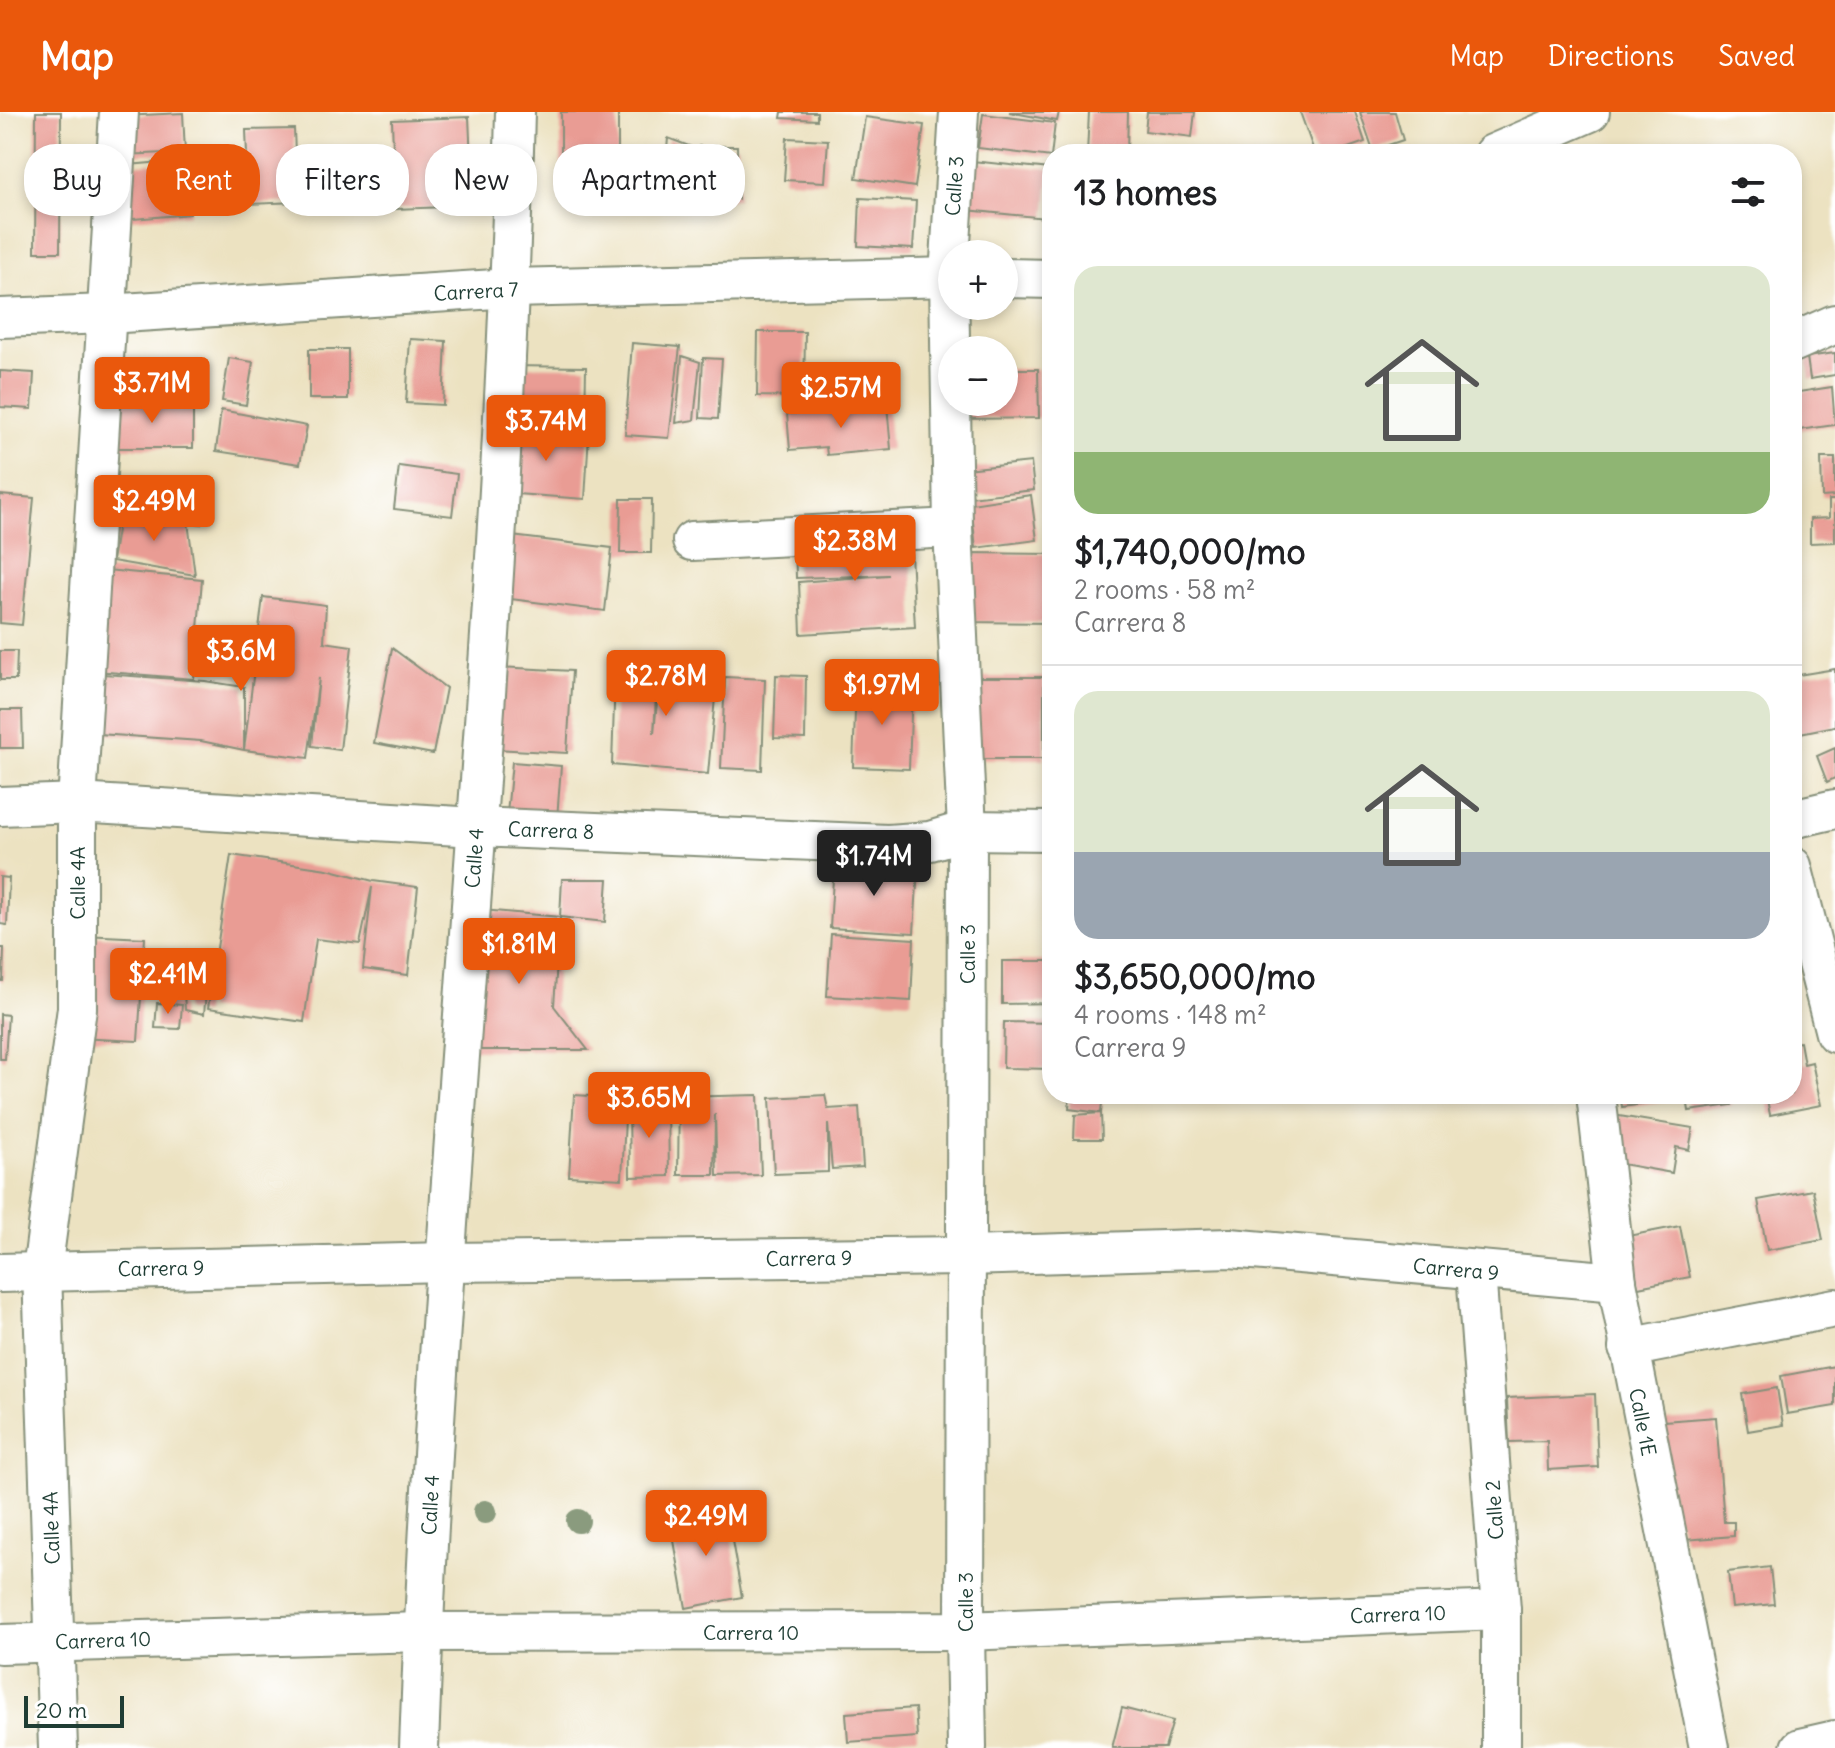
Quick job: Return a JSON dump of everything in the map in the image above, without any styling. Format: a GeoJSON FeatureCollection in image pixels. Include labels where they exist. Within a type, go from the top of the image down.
{"type":"FeatureCollection","features":[{"type":"Feature","properties":{"kind":"street","name":"Calle 4A"},"geometry":{"type":"LineString","coordinates":[[58,1748],[42,1271],[77,1008],[77,803],[119,112]]}},
{"type":"Feature","properties":{"kind":"street","name":"Calle 4"},"geometry":{"type":"LineString","coordinates":[[419,1748],[445,1262],[511,288],[515,112]]}},
{"type":"Feature","properties":{"kind":"street","name":"Calle 3"},"geometry":{"type":"LineString","coordinates":[[952,240],[959,112]]}},
{"type":"Feature","properties":{"kind":"street"},"geometry":{"type":"LineString","coordinates":[[1543,144],[1590,112]]}},
{"type":"Feature","properties":{"kind":"street","name":"Carrera 7"},"geometry":{"type":"LineString","coordinates":[[0,318],[511,288],[938,277]]}},
{"type":"Feature","properties":{"kind":"street"},"geometry":{"type":"LineString","coordinates":[[1018,278],[1042,279]]}},
{"type":"Feature","properties":{"kind":"street","name":"Calle 3"},"geometry":{"type":"LineString","coordinates":[[951,320],[953,528],[967,830],[967,1748]]}},
{"type":"Feature","properties":{"kind":"street"},"geometry":{"type":"LineString","coordinates":[[1802,339],[1835,324]]}},
{"type":"Feature","properties":{"kind":"street"},"geometry":{"type":"LineString","coordinates":[[692,541],[953,528]]}},
{"type":"Feature","properties":{"kind":"street","name":"Carrera 8"},"geometry":{"type":"LineString","coordinates":[[0,806],[77,803],[476,827],[888,844],[930,841],[967,830],[1042,831]]}},
{"type":"Feature","properties":{"kind":"street"},"geometry":{"type":"LineString","coordinates":[[1802,817],[1833,810]]}},
{"type":"Feature","properties":{"kind":"street"},"geometry":{"type":"LineString","coordinates":[[1802,905],[1835,1033]]}},
{"type":"Feature","properties":{"kind":"street","name":"Calle 1E"},"geometry":{"type":"LineString","coordinates":[[1597,1104],[1617,1282],[1628,1348],[1709,1748]]}},
{"type":"Feature","properties":{"kind":"street","name":"Carrera 9"},"geometry":{"type":"LineString","coordinates":[[0,1273],[445,1262],[966,1256],[1230,1248],[1617,1282]]}},
{"type":"Feature","properties":{"kind":"street","name":"Calle 2"},"geometry":{"type":"LineString","coordinates":[[1476,1271],[1501,1610],[1501,1748]]}},
{"type":"Feature","properties":{"kind":"street"},"geometry":{"type":"LineString","coordinates":[[1628,1348],[1835,1308]]}},
{"type":"Feature","properties":{"kind":"street","name":"Carrera 10"},"geometry":{"type":"LineString","coordinates":[[0,1644],[423,1632],[965,1631],[1501,1610]]}},
{"type":"Feature","properties":{"kind":"street"},"geometry":{"type":"LineString","coordinates":[[1800,1748],[1835,1740]]}},
{"type":"Feature","properties":{"kind":"building"},"geometry":{"type":"Polygon","coordinates":[[[36,112],[61,112],[61,144],[36,144],[36,112]]]}},
{"type":"Feature","properties":{"kind":"building"},"geometry":{"type":"Polygon","coordinates":[[[561,112],[618,112],[618,144],[561,144],[561,112]]]}},
{"type":"Feature","properties":{"kind":"building"},"geometry":{"type":"Polygon","coordinates":[[[782,112],[817,112],[817,120],[781,118],[782,112]]]}},
{"type":"Feature","properties":{"kind":"building"},"geometry":{"type":"Polygon","coordinates":[[[1009,112],[1059,112],[1057,121],[1009,112]]]}},
{"type":"Feature","properties":{"kind":"building"},"geometry":{"type":"Polygon","coordinates":[[[1089,112],[1128,112],[1127,144],[1087,144],[1089,112]]]}},
{"type":"Feature","properties":{"kind":"building"},"geometry":{"type":"Polygon","coordinates":[[[1147,112],[1195,112],[1192,137],[1145,131],[1147,112]]]}},
{"type":"Feature","properties":{"kind":"building"},"geometry":{"type":"Polygon","coordinates":[[[1300,112],[1355,112],[1365,142],[1311,144],[1300,112]]]}},
{"type":"Feature","properties":{"kind":"building"},"geometry":{"type":"Polygon","coordinates":[[[1360,112],[1395,112],[1403,140],[1391,144],[1371,144],[1360,112]]]}},
{"type":"Feature","properties":{"kind":"building"},"geometry":{"type":"Polygon","coordinates":[[[183,113],[185,144],[146,144],[146,154],[130,155],[130,144],[124,144],[123,116],[183,113]]]}},
{"type":"Feature","properties":{"kind":"building"},"geometry":{"type":"Polygon","coordinates":[[[983,114],[1055,123],[1053,144],[1042,144],[1042,156],[978,148],[983,114]]]}},
{"type":"Feature","properties":{"kind":"building"},"geometry":{"type":"Polygon","coordinates":[[[469,117],[470,144],[425,144],[425,208],[409,208],[409,144],[393,144],[392,120],[469,117]]]}},
{"type":"Feature","properties":{"kind":"building"},"geometry":{"type":"Polygon","coordinates":[[[865,117],[924,125],[915,187],[856,178],[865,117]]]}},
{"type":"Feature","properties":{"kind":"building"},"geometry":{"type":"Polygon","coordinates":[[[294,129],[295,144],[276,144],[276,203],[260,204],[260,144],[247,144],[246,130],[294,129]]]}},
{"type":"Feature","properties":{"kind":"building"},"geometry":{"type":"Polygon","coordinates":[[[668,138],[684,144],[667,144],[668,138]]]}},
{"type":"Feature","properties":{"kind":"building"},"geometry":{"type":"Polygon","coordinates":[[[787,138],[828,140],[825,182],[784,180],[787,138]]]}},
{"type":"Feature","properties":{"kind":"building"},"geometry":{"type":"Polygon","coordinates":[[[972,161],[1042,168],[1042,218],[967,210],[972,161]]]}},
{"type":"Feature","properties":{"kind":"building"},"geometry":{"type":"Polygon","coordinates":[[[146,163],[146,216],[167,216],[122,220],[122,216],[130,216],[130,165],[146,163]]]}},
{"type":"Feature","properties":{"kind":"building"},"geometry":{"type":"Polygon","coordinates":[[[860,198],[916,201],[913,249],[858,246],[860,198]]]}},
{"type":"Feature","properties":{"kind":"building"},"geometry":{"type":"Polygon","coordinates":[[[35,216],[60,216],[60,252],[35,252],[35,216]]]}},
{"type":"Feature","properties":{"kind":"building"},"geometry":{"type":"Polygon","coordinates":[[[758,332],[805,332],[804,397],[757,396],[758,332]]]}},
{"type":"Feature","properties":{"kind":"building"},"geometry":{"type":"Polygon","coordinates":[[[410,339],[446,341],[443,405],[406,403],[410,339]]]}},
{"type":"Feature","properties":{"kind":"building"},"geometry":{"type":"Polygon","coordinates":[[[632,343],[680,347],[669,438],[625,435],[632,343]]]}},
{"type":"Feature","properties":{"kind":"building"},"geometry":{"type":"Polygon","coordinates":[[[309,349],[348,349],[348,399],[309,399],[309,349]]]}},
{"type":"Feature","properties":{"kind":"building"},"geometry":{"type":"Polygon","coordinates":[[[1835,353],[1835,375],[1810,379],[1807,357],[1835,353]]]}},
{"type":"Feature","properties":{"kind":"building"},"geometry":{"type":"Polygon","coordinates":[[[682,356],[700,362],[694,420],[676,423],[682,356]]]}},
{"type":"Feature","properties":{"kind":"building"},"geometry":{"type":"Polygon","coordinates":[[[229,358],[253,362],[246,405],[222,401],[229,358]]]}},
{"type":"Feature","properties":{"kind":"building"},"geometry":{"type":"Polygon","coordinates":[[[703,358],[722,359],[718,419],[700,418],[703,358]]]}},
{"type":"Feature","properties":{"kind":"building"},"geometry":{"type":"Polygon","coordinates":[[[511,366],[586,367],[585,424],[510,422],[511,366]]]}},
{"type":"Feature","properties":{"kind":"building"},"geometry":{"type":"Polygon","coordinates":[[[1018,369],[1038,369],[1039,418],[957,419],[957,416],[1018,416],[1018,369]]]}},
{"type":"Feature","properties":{"kind":"building"},"geometry":{"type":"Polygon","coordinates":[[[0,371],[34,373],[32,409],[0,407],[0,371]]]}},
{"type":"Feature","properties":{"kind":"building"},"geometry":{"type":"Polygon","coordinates":[[[1832,387],[1835,425],[1802,430],[1802,392],[1832,387]]]}},
{"type":"Feature","properties":{"kind":"building"},"geometry":{"type":"Polygon","coordinates":[[[112,401],[193,402],[193,448],[111,448],[112,401]]]}},
{"type":"Feature","properties":{"kind":"building"},"geometry":{"type":"Polygon","coordinates":[[[887,405],[891,449],[827,455],[826,447],[790,450],[787,414],[887,405]]]}},
{"type":"Feature","properties":{"kind":"building"},"geometry":{"type":"Polygon","coordinates":[[[221,410],[307,426],[300,464],[216,451],[221,410]]]}},
{"type":"Feature","properties":{"kind":"building"},"geometry":{"type":"Polygon","coordinates":[[[508,427],[589,433],[585,499],[503,493],[508,427]]]}},
{"type":"Feature","properties":{"kind":"building"},"geometry":{"type":"Polygon","coordinates":[[[1821,458],[1835,458],[1835,496],[1822,497],[1821,458]]]}},
{"type":"Feature","properties":{"kind":"building"},"geometry":{"type":"Polygon","coordinates":[[[1031,462],[1034,490],[970,497],[966,469],[1031,462]]]}},
{"type":"Feature","properties":{"kind":"building"},"geometry":{"type":"Polygon","coordinates":[[[399,466],[457,474],[452,516],[394,509],[399,466]]]}},
{"type":"Feature","properties":{"kind":"building"},"geometry":{"type":"Polygon","coordinates":[[[112,481],[203,499],[201,524],[109,506],[112,481]]]}},
{"type":"Feature","properties":{"kind":"building"},"geometry":{"type":"Polygon","coordinates":[[[0,495],[34,498],[22,625],[0,623],[0,495]]]}},
{"type":"Feature","properties":{"kind":"building"},"geometry":{"type":"Polygon","coordinates":[[[1031,495],[1037,540],[976,548],[971,504],[1031,495]]]}},
{"type":"Feature","properties":{"kind":"building"},"geometry":{"type":"Polygon","coordinates":[[[621,499],[652,499],[651,553],[620,553],[621,499]]]}},
{"type":"Feature","properties":{"kind":"building"},"geometry":{"type":"Polygon","coordinates":[[[1829,500],[1835,500],[1835,542],[1810,543],[1810,519],[1829,518],[1829,500]]]}},
{"type":"Feature","properties":{"kind":"building"},"geometry":{"type":"Polygon","coordinates":[[[120,511],[188,522],[195,575],[112,561],[120,511]]]}},
{"type":"Feature","properties":{"kind":"building"},"geometry":{"type":"Polygon","coordinates":[[[503,535],[612,548],[605,611],[496,597],[503,535]]]}},
{"type":"Feature","properties":{"kind":"building"},"geometry":{"type":"Polygon","coordinates":[[[910,535],[915,627],[801,634],[799,582],[888,575],[796,578],[795,538],[910,535]]]}},
{"type":"Feature","properties":{"kind":"building"},"geometry":{"type":"Polygon","coordinates":[[[971,553],[1042,554],[1042,623],[970,622],[971,553]]]}},
{"type":"Feature","properties":{"kind":"building"},"geometry":{"type":"Polygon","coordinates":[[[106,570],[202,579],[194,679],[96,671],[106,570]]]}},
{"type":"Feature","properties":{"kind":"building"},"geometry":{"type":"Polygon","coordinates":[[[263,597],[326,605],[324,642],[352,646],[340,750],[312,746],[319,678],[308,758],[244,750],[263,597]]]}},
{"type":"Feature","properties":{"kind":"building"},"geometry":{"type":"Polygon","coordinates":[[[392,648],[446,688],[433,754],[374,743],[392,648]]]}},
{"type":"Feature","properties":{"kind":"building"},"geometry":{"type":"Polygon","coordinates":[[[0,651],[17,651],[16,680],[0,680],[0,651]]]}},
{"type":"Feature","properties":{"kind":"building"},"geometry":{"type":"Polygon","coordinates":[[[661,660],[718,665],[708,774],[612,765],[615,675],[657,676],[654,733],[661,660]]]}},
{"type":"Feature","properties":{"kind":"building"},"geometry":{"type":"Polygon","coordinates":[[[498,667],[572,671],[567,753],[494,749],[498,667]]]}},
{"type":"Feature","properties":{"kind":"building"},"geometry":{"type":"Polygon","coordinates":[[[1835,669],[1835,726],[1802,733],[1802,674],[1835,669]]]}},
{"type":"Feature","properties":{"kind":"building"},"geometry":{"type":"Polygon","coordinates":[[[88,673],[205,681],[244,687],[244,750],[201,741],[84,733],[88,673]]]}},
{"type":"Feature","properties":{"kind":"building"},"geometry":{"type":"Polygon","coordinates":[[[776,675],[806,676],[805,739],[774,738],[776,675]]]}},
{"type":"Feature","properties":{"kind":"building"},"geometry":{"type":"Polygon","coordinates":[[[725,677],[765,679],[762,770],[721,768],[725,677]]]}},
{"type":"Feature","properties":{"kind":"building"},"geometry":{"type":"Polygon","coordinates":[[[977,677],[1042,677],[1042,759],[977,759],[977,677]]]}},
{"type":"Feature","properties":{"kind":"building"},"geometry":{"type":"Polygon","coordinates":[[[856,685],[912,687],[909,769],[853,767],[856,685]]]}},
{"type":"Feature","properties":{"kind":"building"},"geometry":{"type":"Polygon","coordinates":[[[0,710],[22,710],[23,748],[0,748],[0,710]]]}},
{"type":"Feature","properties":{"kind":"building"},"geometry":{"type":"Polygon","coordinates":[[[1835,748],[1835,778],[1827,782],[1817,756],[1835,748]]]}},
{"type":"Feature","properties":{"kind":"building"},"geometry":{"type":"Polygon","coordinates":[[[512,762],[561,766],[557,819],[507,814],[512,762]]]}},
{"type":"Feature","properties":{"kind":"building"},"geometry":{"type":"Polygon","coordinates":[[[231,855],[418,887],[408,975],[363,969],[372,887],[360,944],[316,939],[304,1022],[208,1008],[231,855]]]}},
{"type":"Feature","properties":{"kind":"building"},"geometry":{"type":"Polygon","coordinates":[[[834,862],[918,868],[914,933],[830,928],[834,862]]]}},
{"type":"Feature","properties":{"kind":"building"},"geometry":{"type":"Polygon","coordinates":[[[0,877],[9,878],[7,925],[0,924],[0,877]]]}},
{"type":"Feature","properties":{"kind":"building"},"geometry":{"type":"Polygon","coordinates":[[[562,879],[608,879],[605,922],[560,917],[562,879]]]}},
{"type":"Feature","properties":{"kind":"building"},"geometry":{"type":"Polygon","coordinates":[[[482,910],[560,917],[554,1006],[588,1050],[469,1050],[482,910]]]}},
{"type":"Feature","properties":{"kind":"building"},"geometry":{"type":"Polygon","coordinates":[[[831,934],[914,939],[911,1001],[827,996],[831,934]]]}},
{"type":"Feature","properties":{"kind":"building"},"geometry":{"type":"Polygon","coordinates":[[[83,935],[145,938],[138,1041],[77,1038],[83,935]]]}},
{"type":"Feature","properties":{"kind":"building"},"geometry":{"type":"Polygon","coordinates":[[[0,948],[4,948],[3,981],[0,981],[0,948]]]}},
{"type":"Feature","properties":{"kind":"building"},"geometry":{"type":"Polygon","coordinates":[[[1002,961],[1042,961],[1042,1003],[1002,1004],[1002,961]]]}},
{"type":"Feature","properties":{"kind":"building"},"geometry":{"type":"Polygon","coordinates":[[[184,991],[206,992],[204,1014],[185,1010],[184,991]]]}},
{"type":"Feature","properties":{"kind":"building"},"geometry":{"type":"Polygon","coordinates":[[[157,1003],[182,1005],[180,1029],[155,1028],[157,1003]]]}},
{"type":"Feature","properties":{"kind":"building"},"geometry":{"type":"Polygon","coordinates":[[[0,1014],[8,1015],[5,1059],[0,1059],[0,1014]]]}},
{"type":"Feature","properties":{"kind":"building"},"geometry":{"type":"Polygon","coordinates":[[[1004,1022],[1042,1023],[1042,1069],[1003,1068],[1004,1022]]]}},
{"type":"Feature","properties":{"kind":"building"},"geometry":{"type":"Polygon","coordinates":[[[1802,1053],[1804,1064],[1812,1062],[1821,1105],[1770,1115],[1768,1104],[1802,1104],[1802,1053]]]}},
{"type":"Feature","properties":{"kind":"building"},"geometry":{"type":"Polygon","coordinates":[[[574,1095],[626,1098],[622,1179],[569,1176],[574,1095]]]}},
{"type":"Feature","properties":{"kind":"building"},"geometry":{"type":"Polygon","coordinates":[[[758,1095],[761,1175],[717,1176],[715,1114],[714,1175],[678,1175],[679,1097],[758,1095]]]}},
{"type":"Feature","properties":{"kind":"building"},"geometry":{"type":"Polygon","coordinates":[[[825,1095],[828,1109],[859,1107],[863,1167],[832,1169],[828,1124],[828,1172],[774,1174],[770,1098],[825,1095]]]}},
{"type":"Feature","properties":{"kind":"building"},"geometry":{"type":"Polygon","coordinates":[[[629,1103],[668,1103],[669,1176],[630,1177],[629,1103]]]}},
{"type":"Feature","properties":{"kind":"building"},"geometry":{"type":"Polygon","coordinates":[[[1069,1104],[1102,1104],[1101,1113],[1069,1109],[1069,1104]]]}},
{"type":"Feature","properties":{"kind":"building"},"geometry":{"type":"Polygon","coordinates":[[[1688,1104],[1732,1105],[1689,1111],[1688,1104]]]}},
{"type":"Feature","properties":{"kind":"building"},"geometry":{"type":"Polygon","coordinates":[[[1101,1113],[1102,1139],[1074,1139],[1075,1115],[1101,1113]]]}},
{"type":"Feature","properties":{"kind":"building"},"geometry":{"type":"Polygon","coordinates":[[[1613,1115],[1693,1128],[1689,1150],[1676,1147],[1672,1173],[1605,1161],[1613,1115]]]}},
{"type":"Feature","properties":{"kind":"building"},"geometry":{"type":"Polygon","coordinates":[[[1813,1190],[1823,1240],[1767,1250],[1758,1200],[1813,1190]]]}},
{"type":"Feature","properties":{"kind":"building"},"geometry":{"type":"Polygon","coordinates":[[[1680,1226],[1690,1277],[1638,1287],[1628,1236],[1680,1226]]]}},
{"type":"Feature","properties":{"kind":"building"},"geometry":{"type":"Polygon","coordinates":[[[1835,1366],[1835,1406],[1787,1414],[1781,1376],[1835,1366]]]}},
{"type":"Feature","properties":{"kind":"building"},"geometry":{"type":"Polygon","coordinates":[[[1777,1388],[1783,1425],[1748,1431],[1742,1394],[1777,1388]]]}},
{"type":"Feature","properties":{"kind":"building"},"geometry":{"type":"Polygon","coordinates":[[[1595,1394],[1598,1467],[1548,1470],[1547,1441],[1509,1442],[1507,1398],[1595,1394]]]}},
{"type":"Feature","properties":{"kind":"building"},"geometry":{"type":"Polygon","coordinates":[[[1716,1417],[1724,1522],[1734,1522],[1734,1536],[1684,1540],[1671,1503],[1664,1421],[1716,1417]]]}},
{"type":"Feature","properties":{"kind":"building"},"geometry":{"type":"Polygon","coordinates":[[[726,1507],[742,1597],[686,1608],[670,1518],[726,1507]]]}},
{"type":"Feature","properties":{"kind":"building"},"geometry":{"type":"Polygon","coordinates":[[[1770,1567],[1774,1604],[1732,1608],[1728,1572],[1770,1567]]]}},
{"type":"Feature","properties":{"kind":"building"},"geometry":{"type":"Polygon","coordinates":[[[915,1708],[917,1737],[848,1742],[846,1713],[915,1708]]]}},
{"type":"Feature","properties":{"kind":"building"},"geometry":{"type":"Polygon","coordinates":[[[1122,1708],[1173,1721],[1165,1748],[1112,1748],[1122,1708]]]}}]}
